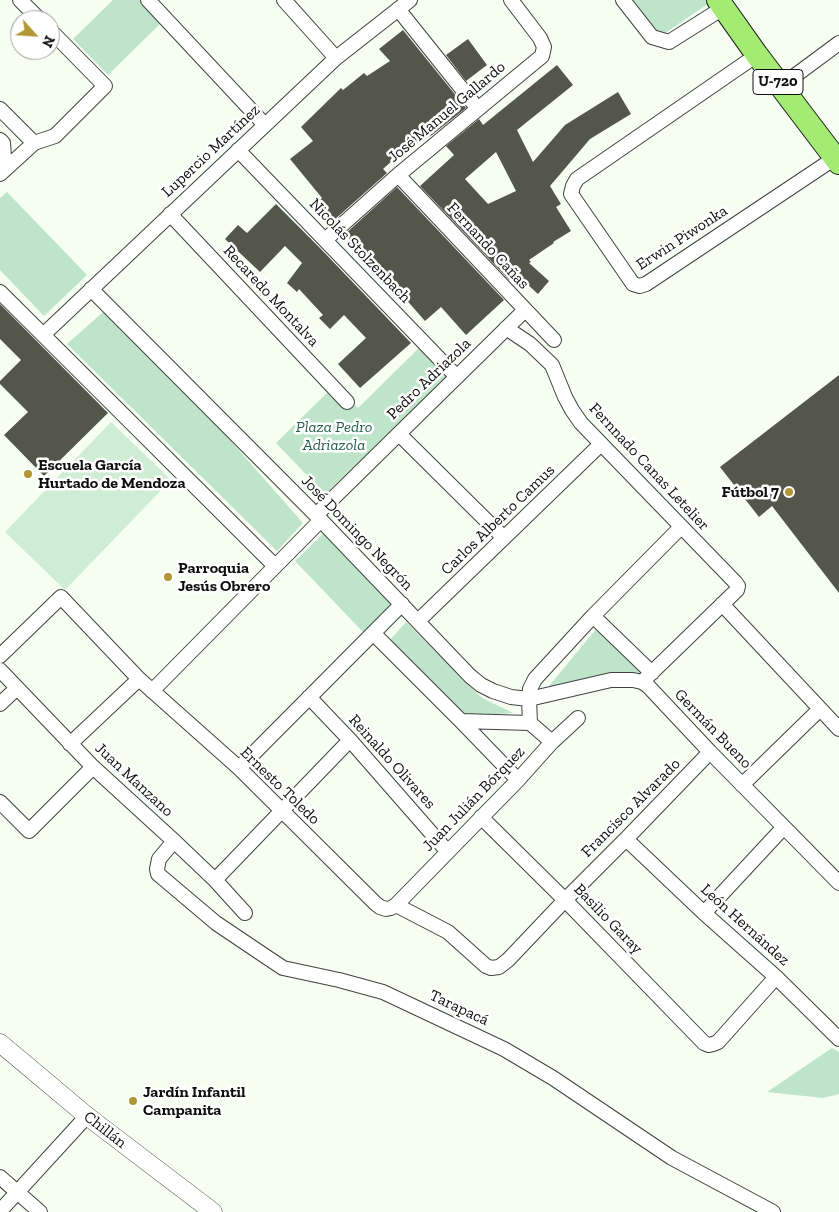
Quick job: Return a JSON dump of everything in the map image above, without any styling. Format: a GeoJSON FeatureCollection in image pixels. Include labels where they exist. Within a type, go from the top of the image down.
{"type":"FeatureCollection","features":[{"type":"Feature","properties":{"kind":"main road","name":"U-720"},"geometry":{"type":"LineString","coordinates":[[721,4],[837,161]]}},
{"type":"Feature","properties":{"kind":"street"},"geometry":{"type":"LineString","coordinates":[[20,0],[30,10]]}},
{"type":"Feature","properties":{"kind":"street"},"geometry":{"type":"LineString","coordinates":[[148,0],[265,125]]}},
{"type":"Feature","properties":{"kind":"street"},"geometry":{"type":"LineString","coordinates":[[284,0],[336,58]]}},
{"type":"Feature","properties":{"kind":"street","name":"Lupercio Martínez"},"geometry":{"type":"LineString","coordinates":[[43,335],[336,58],[410,0]]}},
{"type":"Feature","properties":{"kind":"street","name":"José Manuel Gallardo"},"geometry":{"type":"LineString","coordinates":[[325,240],[398,175],[542,56],[544,47],[540,38],[511,0]]}},
{"type":"Feature","properties":{"kind":"street"},"geometry":{"type":"LineString","coordinates":[[623,0],[652,37],[669,42],[721,4]]}},
{"type":"Feature","properties":{"kind":"street"},"geometry":{"type":"LineString","coordinates":[[398,9],[478,109]]}},
{"type":"Feature","properties":{"kind":"street"},"geometry":{"type":"LineString","coordinates":[[3,171],[34,143],[55,136],[105,86],[60,40]]}},
{"type":"Feature","properties":{"kind":"street"},"geometry":{"type":"LineString","coordinates":[[782,86],[839,43]]}},
{"type":"Feature","properties":{"kind":"street","name":"Erwin Piwonka"},"geometry":{"type":"LineString","coordinates":[[757,55],[578,179],[573,186],[571,194],[633,284],[640,286],[646,284],[837,161]]}},
{"type":"Feature","properties":{"kind":"street"},"geometry":{"type":"LineString","coordinates":[[0,108],[34,143]]}},
{"type":"Feature","properties":{"kind":"street"},"geometry":{"type":"LineString","coordinates":[[3,171],[2,142],[20,128]]}},
{"type":"Feature","properties":{"kind":"street","name":"Nicolás Stolzenbach"},"geometry":{"type":"LineString","coordinates":[[238,150],[457,377]]}},
{"type":"Feature","properties":{"kind":"street","name":"Fernando Cañas"},"geometry":{"type":"LineString","coordinates":[[398,175],[554,340]]}},
{"type":"Feature","properties":{"kind":"street","name":"Recaredo Montalva"},"geometry":{"type":"LineString","coordinates":[[170,214],[347,402]]}},
{"type":"Feature","properties":{"kind":"street","name":"José Domingo Negrón"},"geometry":{"type":"LineString","coordinates":[[91,289],[318,518],[470,676],[481,685],[493,691],[511,697],[529,699]]}},
{"type":"Feature","properties":{"kind":"street"},"geometry":{"type":"LineString","coordinates":[[0,292],[275,566]]}},
{"type":"Feature","properties":{"kind":"street","name":"Pedro Adriazola"},"geometry":{"type":"LineString","coordinates":[[152,690],[275,566],[318,518],[399,434],[525,310]]}},
{"type":"Feature","properties":{"kind":"street","name":"Fernnado Canas Letelier"},"geometry":{"type":"LineString","coordinates":[[506,328],[530,344],[552,365],[565,397],[582,423],[735,582],[738,586],[737,590],[722,604]]}},
{"type":"Feature","properties":{"kind":"street"},"geometry":{"type":"LineString","coordinates":[[399,434],[504,538]]}},
{"type":"Feature","properties":{"kind":"street","name":"Carlos Alberto Camus"},"geometry":{"type":"LineString","coordinates":[[418,621],[602,444]]}},
{"type":"Feature","properties":{"kind":"street"},"geometry":{"type":"LineString","coordinates":[[530,723],[530,689],[535,679],[593,616],[681,527]]}},
{"type":"Feature","properties":{"kind":"street","name":"Ernesto Toledo"},"geometry":{"type":"LineString","coordinates":[[0,656],[61,597],[140,679],[238,768],[375,903],[386,909],[396,905],[448,932],[482,963],[491,968]]}},
{"type":"Feature","properties":{"kind":"street"},"geometry":{"type":"LineString","coordinates":[[238,768],[402,604]]}},
{"type":"Feature","properties":{"kind":"street"},"geometry":{"type":"LineString","coordinates":[[529,699],[612,680],[642,682],[722,604],[839,730]]}},
{"type":"Feature","properties":{"kind":"street"},"geometry":{"type":"LineString","coordinates":[[593,616],[652,672]]}},
{"type":"Feature","properties":{"kind":"street"},"geometry":{"type":"LineString","coordinates":[[373,633],[518,780]]}},
{"type":"Feature","properties":{"kind":"street","name":"Juan Manzano"},"geometry":{"type":"LineString","coordinates":[[0,670],[93,767],[215,880],[246,913]]}},
{"type":"Feature","properties":{"kind":"street"},"geometry":{"type":"LineString","coordinates":[[70,744],[140,679]]}},
{"type":"Feature","properties":{"kind":"street","name":"Germán Bueno"},"geometry":{"type":"LineString","coordinates":[[642,682],[839,883]]}},
{"type":"Feature","properties":{"kind":"street"},"geometry":{"type":"LineString","coordinates":[[0,704],[17,688]]}},
{"type":"Feature","properties":{"kind":"street","name":"Reinaldo Olivares"},"geometry":{"type":"LineString","coordinates":[[310,697],[447,851]]}},
{"type":"Feature","properties":{"kind":"street"},"geometry":{"type":"LineString","coordinates":[[742,784],[820,710]]}},
{"type":"Feature","properties":{"kind":"street","name":"Juan Julián Bórquez"},"geometry":{"type":"LineString","coordinates":[[396,905],[518,780],[552,742],[578,718]]}},
{"type":"Feature","properties":{"kind":"street"},"geometry":{"type":"LineString","coordinates":[[461,721],[530,723],[552,742]]}},
{"type":"Feature","properties":{"kind":"street"},"geometry":{"type":"LineString","coordinates":[[215,880],[350,740]]}},
{"type":"Feature","properties":{"kind":"street","name":"Francisco Alvarado"},"geometry":{"type":"LineString","coordinates":[[491,968],[499,967],[508,960],[710,752]]}},
{"type":"Feature","properties":{"kind":"street"},"geometry":{"type":"LineString","coordinates":[[0,802],[29,831],[93,767]]}},
{"type":"Feature","properties":{"kind":"street","name":"Basilio Garay"},"geometry":{"type":"LineString","coordinates":[[481,817],[565,900],[700,1040],[709,1045],[718,1042],[776,977]]}},
{"type":"Feature","properties":{"kind":"street"},"geometry":{"type":"LineString","coordinates":[[704,912],[784,827]]}},
{"type":"Feature","properties":{"kind":"street","name":"León Hernández"},"geometry":{"type":"LineString","coordinates":[[626,839],[776,977],[839,1039]]}},
{"type":"Feature","properties":{"kind":"street","name":"Tarapacá"},"geometry":{"type":"LineString","coordinates":[[174,841],[159,859],[158,874],[216,923],[283,968],[383,992],[504,1049],[553,1078],[672,1158],[773,1212]]}},
{"type":"Feature","properties":{"kind":"street","name":"Chillán"},"geometry":{"type":"LineString","coordinates":[[0,1043],[87,1116],[213,1212]]}},
{"type":"Feature","properties":{"kind":"street"},"geometry":{"type":"LineString","coordinates":[[0,1211],[87,1116]]}},
{"type":"Feature","properties":{"kind":"street"},"geometry":{"type":"LineString","coordinates":[[0,1177],[40,1212]]}},
{"type":"Feature","properties":{"kind":"green space"},"geometry":{"type":"Polygon","coordinates":[[[113,0],[140,0],[162,22],[108,75],[73,39],[113,0]]]}},
{"type":"Feature","properties":{"kind":"green space"},"geometry":{"type":"Polygon","coordinates":[[[631,0],[707,0],[709,3],[661,36],[631,0]]]}},
{"type":"Feature","properties":{"kind":"green space"},"geometry":{"type":"Polygon","coordinates":[[[7,192],[87,275],[44,316],[0,270],[0,198],[7,192]]]}},
{"type":"Feature","properties":{"kind":"green space"},"geometry":{"type":"Polygon","coordinates":[[[111,305],[303,523],[277,551],[67,344],[111,305]]]}},
{"type":"Feature","properties":{"kind":"green space","name":"Plaza Pedro Adriazola"},"geometry":{"type":"Polygon","coordinates":[[[420,347],[448,376],[325,494],[276,443],[335,385],[333,381],[358,408],[420,347]]]}},
{"type":"Feature","properties":{"kind":"green space"},"geometry":{"type":"Polygon","coordinates":[[[111,422],[171,480],[65,590],[5,532],[111,422]]]}},
{"type":"Feature","properties":{"kind":"green space"},"geometry":{"type":"Polygon","coordinates":[[[324,533],[392,603],[363,632],[295,561],[324,533]]]}},
{"type":"Feature","properties":{"kind":"green space"},"geometry":{"type":"Polygon","coordinates":[[[406,622],[482,698],[513,713],[463,716],[388,642],[406,622]]]}},
{"type":"Feature","properties":{"kind":"green space"},"geometry":{"type":"Polygon","coordinates":[[[597,628],[643,675],[544,692],[597,628]]]}},
{"type":"Feature","properties":{"kind":"green space"},"geometry":{"type":"Polygon","coordinates":[[[832,1048],[839,1052],[839,1094],[823,1098],[767,1092],[832,1048]]]}},
{"type":"Feature","properties":{"kind":"building"},"geometry":{"type":"Polygon","coordinates":[[[403,30],[466,108],[432,135],[402,152],[383,169],[387,173],[333,221],[316,203],[322,198],[290,159],[313,141],[301,127],[341,88],[343,90],[364,73],[367,76],[390,61],[379,49],[403,30]]]}},
{"type":"Feature","properties":{"kind":"building"},"geometry":{"type":"Polygon","coordinates":[[[468,39],[487,65],[466,81],[446,55],[468,39]]]}},
{"type":"Feature","properties":{"kind":"building"},"geometry":{"type":"Polygon","coordinates":[[[557,65],[573,85],[517,130],[533,162],[565,125],[618,92],[631,114],[590,139],[550,186],[561,204],[556,207],[571,231],[529,260],[531,262],[529,263],[549,281],[538,294],[516,274],[509,280],[420,186],[454,155],[446,146],[479,119],[483,125],[557,65]],[[496,152],[465,179],[488,204],[516,191],[496,152]]]}},
{"type":"Feature","properties":{"kind":"building"},"geometry":{"type":"Polygon","coordinates":[[[397,187],[504,300],[466,335],[441,307],[425,321],[345,234],[397,187]]]}},
{"type":"Feature","properties":{"kind":"building"},"geometry":{"type":"Polygon","coordinates":[[[276,204],[411,343],[360,388],[338,364],[366,338],[344,315],[330,329],[319,318],[323,315],[299,289],[297,292],[287,283],[302,263],[285,246],[260,272],[225,239],[238,225],[247,233],[276,204]]]}},
{"type":"Feature","properties":{"kind":"building","name":"Escuela García Hurtado de Mendoza"},"geometry":{"type":"Polygon","coordinates":[[[0,304],[108,413],[44,476],[4,435],[28,412],[0,384],[0,381],[21,360],[0,339],[0,304]]]}},
{"type":"Feature","properties":{"kind":"building","name":"Fútbol 7"},"geometry":{"type":"Polygon","coordinates":[[[839,375],[839,593],[772,506],[759,517],[720,467],[839,375]]]}},
{"type":"Feature","properties":{"kind":"place","name":"Escuela García Hurtado de Mendoza"},"geometry":{"type":"Point","coordinates":[28,474]}},
{"type":"Feature","properties":{"kind":"place","name":"Fútbol 7"},"geometry":{"type":"Point","coordinates":[789,492]}},
{"type":"Feature","properties":{"kind":"place","name":"Parroquia Jesús Obrero"},"geometry":{"type":"Point","coordinates":[168,577]}},
{"type":"Feature","properties":{"kind":"place","name":"Jardín Infantil Campanita"},"geometry":{"type":"Point","coordinates":[133,1101]}}]}
